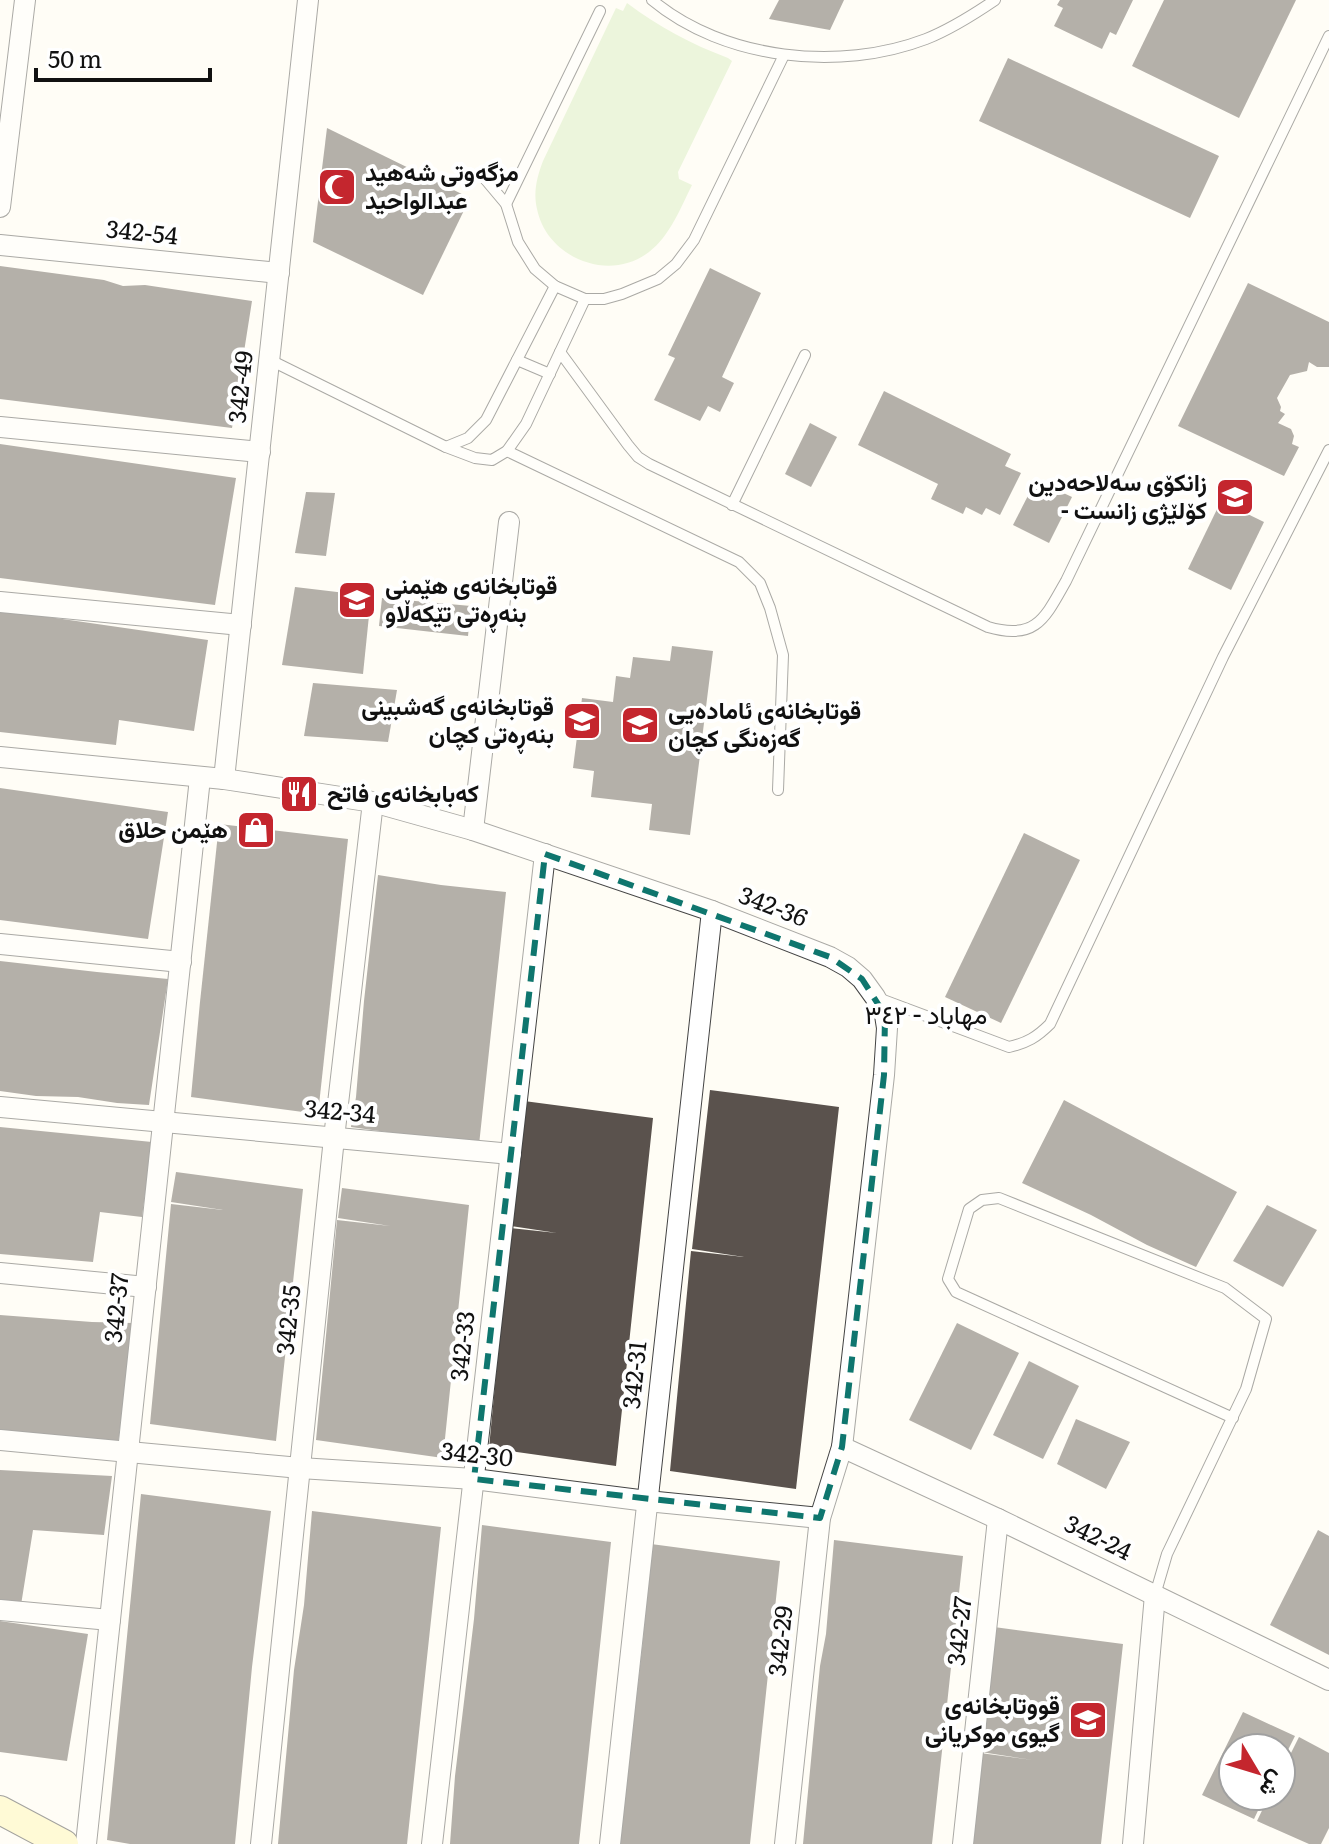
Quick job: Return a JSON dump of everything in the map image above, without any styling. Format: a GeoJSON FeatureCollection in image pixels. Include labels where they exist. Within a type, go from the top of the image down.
{"type":"FeatureCollection","features":[{"type":"Feature","properties":{"kind":"main road"},"geometry":{"type":"LineString","coordinates":[[0,1810],[64,1844]]}},
{"type":"Feature","properties":{"kind":"street"},"geometry":{"type":"LineString","coordinates":[[0,207],[25,0]]}},
{"type":"Feature","properties":{"kind":"street","name":"342-49"},"geometry":{"type":"LineString","coordinates":[[224,779],[308,0]]}},
{"type":"Feature","properties":{"kind":"street","name":"342-54"},"geometry":{"type":"LineString","coordinates":[[0,245],[279,273]]}},
{"type":"Feature","properties":{"kind":"street"},"geometry":{"type":"LineString","coordinates":[[0,427],[260,452]]}},
{"type":"Feature","properties":{"kind":"street"},"geometry":{"type":"LineString","coordinates":[[473,830],[509,522]]}},
{"type":"Feature","properties":{"kind":"street"},"geometry":{"type":"LineString","coordinates":[[0,602],[241,625]]}},
{"type":"Feature","properties":{"kind":"street","name":"342-36"},"geometry":{"type":"LineString","coordinates":[[0,757],[224,779],[373,802],[473,830],[712,911],[830,957],[855,973],[875,997],[885,1015],[887,1028],[842,1447]]}},
{"type":"Feature","properties":{"kind":"street","name":"342-37"},"geometry":{"type":"LineString","coordinates":[[86,1844],[200,778]]}},
{"type":"Feature","properties":{"kind":"street","name":"342-35"},"geometry":{"type":"LineString","coordinates":[[261,1844],[334,1138],[373,802]]}},
{"type":"Feature","properties":{"kind":"street","name":"342-33"},"geometry":{"type":"LineString","coordinates":[[432,1844],[545,854]]}},
{"type":"Feature","properties":{"kind":"street","name":"342-31"},"geometry":{"type":"LineString","coordinates":[[610,1844],[712,911]]}},
{"type":"Feature","properties":{"kind":"street"},"geometry":{"type":"LineString","coordinates":[[0,944],[181,962]]}},
{"type":"Feature","properties":{"kind":"street","name":"342-34"},"geometry":{"type":"LineString","coordinates":[[0,1107],[511,1154]]}},
{"type":"Feature","properties":{"kind":"street"},"geometry":{"type":"LineString","coordinates":[[0,1273],[146,1287]]}},
{"type":"Feature","properties":{"kind":"street","name":"342-30"},"geometry":{"type":"LineString","coordinates":[[0,1440],[300,1468],[474,1479],[647,1501],[820,1518]]}},
{"type":"Feature","properties":{"kind":"street","name":"342-29"},"geometry":{"type":"LineString","coordinates":[[785,1844],[820,1518],[842,1447]]}},
{"type":"Feature","properties":{"kind":"street","name":"342-24"},"geometry":{"type":"LineString","coordinates":[[842,1447],[1329,1680]]}},
{"type":"Feature","properties":{"kind":"street","name":"342-27"},"geometry":{"type":"LineString","coordinates":[[963,1844],[998,1519]]}},
{"type":"Feature","properties":{"kind":"street"},"geometry":{"type":"LineString","coordinates":[[1133,1844],[1155,1595]]}},
{"type":"Feature","properties":{"kind":"street"},"geometry":{"type":"LineString","coordinates":[[0,1610],[110,1620]]}},
{"type":"Feature","properties":{"kind":"lane"},"geometry":{"type":"LineString","coordinates":[[652,0],[700,30],[743,46],[784,55],[834,58],[880,52],[925,39],[967,20],[995,0]]}},
{"type":"Feature","properties":{"kind":"lane"},"geometry":{"type":"LineString","coordinates":[[506,204],[600,11]]}},
{"type":"Feature","properties":{"kind":"lane"},"geometry":{"type":"LineString","coordinates":[[560,352],[638,457],[669,475],[988,627],[1005,632],[1033,627],[1042,621],[1066,581],[1329,36]]}},
{"type":"Feature","properties":{"kind":"lane"},"geometry":{"type":"LineString","coordinates":[[485,179],[506,204],[524,255],[555,286],[585,299],[604,299],[642,287],[676,264],[694,240],[784,55]]}},
{"type":"Feature","properties":{"kind":"lane"},"geometry":{"type":"LineString","coordinates":[[446,447],[468,438],[486,420],[555,286]]}},
{"type":"Feature","properties":{"kind":"lane"},"geometry":{"type":"LineString","coordinates":[[270,360],[446,447],[475,458],[492,460],[507,451],[526,424],[585,299]]}},
{"type":"Feature","properties":{"kind":"lane"},"geometry":{"type":"LineString","coordinates":[[732,505],[805,355]]}},
{"type":"Feature","properties":{"kind":"lane"},"geometry":{"type":"LineString","coordinates":[[517,360],[550,374]]}},
{"type":"Feature","properties":{"kind":"lane"},"geometry":{"type":"LineString","coordinates":[[875,997],[1009,1047],[1026,1043],[1050,1024],[1223,657],[1329,450]]}},
{"type":"Feature","properties":{"kind":"lane"},"geometry":{"type":"LineString","coordinates":[[507,451],[739,562],[760,583],[783,655],[778,790]]}},
{"type":"Feature","properties":{"kind":"lane"},"geometry":{"type":"LineString","coordinates":[[1155,1595],[1167,1554],[1233,1418],[1246,1389],[1266,1319],[1225,1288],[999,1198],[982,1200],[969,1209],[948,1279],[956,1292],[1233,1418]]}},
{"type":"Feature","properties":{"kind":"highlighted area"},"geometry":{"type":"Polygon","coordinates":[[[545,854],[830,957],[862,979],[885,1015],[884,1075],[842,1447],[820,1518],[474,1479],[545,854]]]}},
{"type":"Feature","properties":{"kind":"green space"},"geometry":{"type":"Polygon","coordinates":[[[627,3],[676,34],[732,61],[678,172],[679,179],[692,185],[669,230],[649,252],[633,261],[599,265],[566,252],[553,241],[537,209],[537,179],[616,8],[623,11],[627,3]]]}},
{"type":"Feature","properties":{"kind":"building"},"geometry":{"type":"Polygon","coordinates":[[[779,0],[844,0],[830,30],[769,19],[779,0]]]}},
{"type":"Feature","properties":{"kind":"building"},"geometry":{"type":"Polygon","coordinates":[[[1060,0],[1133,0],[1116,35],[1110,32],[1102,49],[1054,26],[1063,8],[1057,5],[1060,0]]]}},
{"type":"Feature","properties":{"kind":"building"},"geometry":{"type":"Polygon","coordinates":[[[1164,0],[1296,0],[1239,118],[1132,66],[1164,0]]]}},
{"type":"Feature","properties":{"kind":"building"},"geometry":{"type":"Polygon","coordinates":[[[1008,58],[1219,156],[1190,218],[979,121],[1008,58]]]}},
{"type":"Feature","properties":{"kind":"building"},"geometry":{"type":"Polygon","coordinates":[[[327,128],[470,198],[423,295],[313,242],[327,128]]]}},
{"type":"Feature","properties":{"kind":"building"},"geometry":{"type":"Polygon","coordinates":[[[0,266],[104,280],[123,286],[145,285],[252,301],[232,428],[0,399],[0,266]]]}},
{"type":"Feature","properties":{"kind":"building"},"geometry":{"type":"Polygon","coordinates":[[[710,268],[761,293],[722,377],[734,383],[720,412],[708,406],[700,421],[654,400],[675,358],[668,355],[710,268]]]}},
{"type":"Feature","properties":{"kind":"building"},"geometry":{"type":"Polygon","coordinates":[[[1248,283],[1329,322],[1329,367],[1317,367],[1309,362],[1307,371],[1290,375],[1277,398],[1280,411],[1285,414],[1278,423],[1291,429],[1294,436],[1292,444],[1299,447],[1284,476],[1178,426],[1248,283]]]}},
{"type":"Feature","properties":{"kind":"building"},"geometry":{"type":"Polygon","coordinates":[[[884,391],[1011,454],[1005,466],[1021,473],[1000,515],[986,508],[982,515],[966,507],[963,514],[931,499],[938,484],[858,445],[884,391]]]}},
{"type":"Feature","properties":{"kind":"building"},"geometry":{"type":"Polygon","coordinates":[[[810,423],[837,437],[811,487],[785,474],[810,423]]]}},
{"type":"Feature","properties":{"kind":"building"},"geometry":{"type":"Polygon","coordinates":[[[0,444],[236,478],[215,605],[0,578],[0,444]]]}},
{"type":"Feature","properties":{"kind":"building"},"geometry":{"type":"Polygon","coordinates":[[[1036,480],[1072,497],[1049,543],[1013,525],[1036,480]]]}},
{"type":"Feature","properties":{"kind":"building"},"geometry":{"type":"Polygon","coordinates":[[[306,492],[335,493],[326,556],[295,553],[306,492]]]}},
{"type":"Feature","properties":{"kind":"building"},"geometry":{"type":"Polygon","coordinates":[[[1221,501],[1264,522],[1231,590],[1188,569],[1221,501]]]}},
{"type":"Feature","properties":{"kind":"building"},"geometry":{"type":"Polygon","coordinates":[[[295,587],[371,596],[363,674],[282,665],[295,587]]]}},
{"type":"Feature","properties":{"kind":"building"},"geometry":{"type":"Polygon","coordinates":[[[382,598],[471,606],[468,636],[379,626],[382,598]]]}},
{"type":"Feature","properties":{"kind":"building"},"geometry":{"type":"Polygon","coordinates":[[[0,610],[208,640],[194,731],[119,720],[116,745],[0,732],[0,610]]]}},
{"type":"Feature","properties":{"kind":"building"},"geometry":{"type":"Polygon","coordinates":[[[672,646],[713,651],[690,835],[649,830],[652,804],[591,797],[594,771],[573,768],[582,698],[613,702],[616,676],[630,678],[633,657],[670,661],[672,646]]]}},
{"type":"Feature","properties":{"kind":"building"},"geometry":{"type":"Polygon","coordinates":[[[313,683],[397,690],[388,742],[304,736],[313,683]]]}},
{"type":"Feature","properties":{"kind":"building"},"geometry":{"type":"Polygon","coordinates":[[[0,788],[168,812],[148,939],[0,920],[0,788]]]}},
{"type":"Feature","properties":{"kind":"building"},"geometry":{"type":"Polygon","coordinates":[[[219,824],[348,839],[318,1114],[191,1097],[219,824]]]}},
{"type":"Feature","properties":{"kind":"building"},"geometry":{"type":"Polygon","coordinates":[[[1024,833],[1080,860],[1001,1023],[945,997],[1024,833]]]}},
{"type":"Feature","properties":{"kind":"building"},"geometry":{"type":"Polygon","coordinates":[[[378,875],[506,892],[479,1145],[351,1127],[378,875]]]}},
{"type":"Feature","properties":{"kind":"building"},"geometry":{"type":"Polygon","coordinates":[[[0,961],[168,979],[149,1105],[0,1091],[0,961]]]}},
{"type":"Feature","properties":{"kind":"building"},"geometry":{"type":"Polygon","coordinates":[[[710,1090],[839,1107],[796,1489],[670,1471],[691,1251],[744,1257],[692,1249],[710,1090]]]}},
{"type":"Feature","properties":{"kind":"building"},"geometry":{"type":"Polygon","coordinates":[[[1064,1100],[1237,1192],[1196,1267],[1022,1183],[1064,1100]]]}},
{"type":"Feature","properties":{"kind":"building"},"geometry":{"type":"Polygon","coordinates":[[[524,1101],[653,1118],[616,1466],[489,1448],[510,1228],[557,1233],[511,1226],[524,1101]]]}},
{"type":"Feature","properties":{"kind":"building"},"geometry":{"type":"Polygon","coordinates":[[[0,1127],[152,1142],[142,1217],[100,1212],[93,1262],[0,1254],[0,1127]]]}},
{"type":"Feature","properties":{"kind":"building"},"geometry":{"type":"Polygon","coordinates":[[[176,1172],[303,1189],[276,1441],[150,1424],[171,1204],[223,1210],[171,1202],[176,1172]]]}},
{"type":"Feature","properties":{"kind":"building"},"geometry":{"type":"Polygon","coordinates":[[[342,1188],[469,1205],[443,1458],[316,1440],[337,1220],[390,1226],[338,1218],[342,1188]]]}},
{"type":"Feature","properties":{"kind":"building"},"geometry":{"type":"Polygon","coordinates":[[[1267,1205],[1317,1230],[1283,1287],[1233,1261],[1267,1205]]]}},
{"type":"Feature","properties":{"kind":"building"},"geometry":{"type":"Polygon","coordinates":[[[0,1315],[133,1323],[118,1444],[0,1435],[0,1315]]]}},
{"type":"Feature","properties":{"kind":"building"},"geometry":{"type":"Polygon","coordinates":[[[957,1323],[1019,1353],[971,1450],[909,1420],[957,1323]]]}},
{"type":"Feature","properties":{"kind":"building"},"geometry":{"type":"Polygon","coordinates":[[[1029,1361],[1079,1386],[1043,1459],[993,1435],[1029,1361]]]}},
{"type":"Feature","properties":{"kind":"building"},"geometry":{"type":"Polygon","coordinates":[[[1076,1419],[1130,1442],[1106,1489],[1057,1464],[1076,1419]]]}},
{"type":"Feature","properties":{"kind":"building"},"geometry":{"type":"Polygon","coordinates":[[[0,1470],[112,1476],[104,1535],[33,1530],[21,1605],[0,1603],[0,1470]]]}},
{"type":"Feature","properties":{"kind":"building"},"geometry":{"type":"Polygon","coordinates":[[[141,1494],[271,1511],[235,1844],[130,1844],[107,1840],[141,1494]]]}},
{"type":"Feature","properties":{"kind":"building"},"geometry":{"type":"Polygon","coordinates":[[[312,1511],[441,1527],[407,1844],[278,1844],[312,1511]]]}},
{"type":"Feature","properties":{"kind":"building"},"geometry":{"type":"Polygon","coordinates":[[[482,1525],[611,1542],[579,1844],[450,1844],[482,1525]]]}},
{"type":"Feature","properties":{"kind":"building"},"geometry":{"type":"Polygon","coordinates":[[[1318,1530],[1329,1536],[1329,1655],[1270,1625],[1318,1530]]]}},
{"type":"Feature","properties":{"kind":"building"},"geometry":{"type":"Polygon","coordinates":[[[834,1540],[963,1556],[932,1844],[803,1844],[834,1540]]]}},
{"type":"Feature","properties":{"kind":"building"},"geometry":{"type":"Polygon","coordinates":[[[651,1544],[780,1561],[750,1844],[620,1844],[651,1544]]]}},
{"type":"Feature","properties":{"kind":"building"},"geometry":{"type":"Polygon","coordinates":[[[0,1621],[88,1634],[67,1761],[0,1752],[0,1621]]]}},
{"type":"Feature","properties":{"kind":"building"},"geometry":{"type":"Polygon","coordinates":[[[994,1627],[1123,1644],[1101,1844],[972,1844],[980,1753],[1033,1760],[981,1752],[994,1627]]]}},
{"type":"Feature","properties":{"kind":"building"},"geometry":{"type":"Polygon","coordinates":[[[1243,1712],[1286,1732],[1233,1732],[1243,1712]]]}},
{"type":"Feature","properties":{"kind":"building"},"geometry":{"type":"Polygon","coordinates":[[[1299,1737],[1329,1753],[1329,1828],[1321,1844],[1309,1844],[1257,1821],[1261,1812],[1297,1812],[1299,1737]]]}},
{"type":"Feature","properties":{"kind":"building"},"geometry":{"type":"Polygon","coordinates":[[[1217,1765],[1217,1802],[1202,1795],[1217,1765]]]}},
{"type":"Feature","properties":{"kind":"building"},"geometry":{"type":"Polygon","coordinates":[[[1239,1812],[1257,1812],[1254,1819],[1239,1812]]]}},
{"type":"Feature","properties":{"kind":"place","name":"مزگه‌وتی شه‌هید عبدالواحید"},"geometry":{"type":"Point","coordinates":[337,187]}},
{"type":"Feature","properties":{"kind":"place","name":"زانکۆی سەلاحەدین - کۆلێژی زانست"},"geometry":{"type":"Point","coordinates":[1235,497]}},
{"type":"Feature","properties":{"kind":"place","name":"قوتابخانەی هێمنی بنەڕەتی تێکەڵاو"},"geometry":{"type":"Point","coordinates":[357,600]}},
{"type":"Feature","properties":{"kind":"place","name":"قوتابخانەی گەشبینی بنەڕەتی کچان"},"geometry":{"type":"Point","coordinates":[582,721]}},
{"type":"Feature","properties":{"kind":"place","name":"قوتابخانەی ئامادەیی گەزەنگی کچان"},"geometry":{"type":"Point","coordinates":[640,725]}},
{"type":"Feature","properties":{"kind":"place","name":"كەبابخانەی فاتح"},"geometry":{"type":"Point","coordinates":[299,794]}},
{"type":"Feature","properties":{"kind":"place","name":"هێمن حلاق"},"geometry":{"type":"Point","coordinates":[256,830]}},
{"type":"Feature","properties":{"kind":"place","name":"قووتابخانەی گيوی موكريانی"},"geometry":{"type":"Point","coordinates":[1088,1720]}},
{"type":"Feature","properties":{"kind":"district","name":"مهاباد - ٣٤٢"},"geometry":{"type":"Point","coordinates":[926,1015]}}]}
